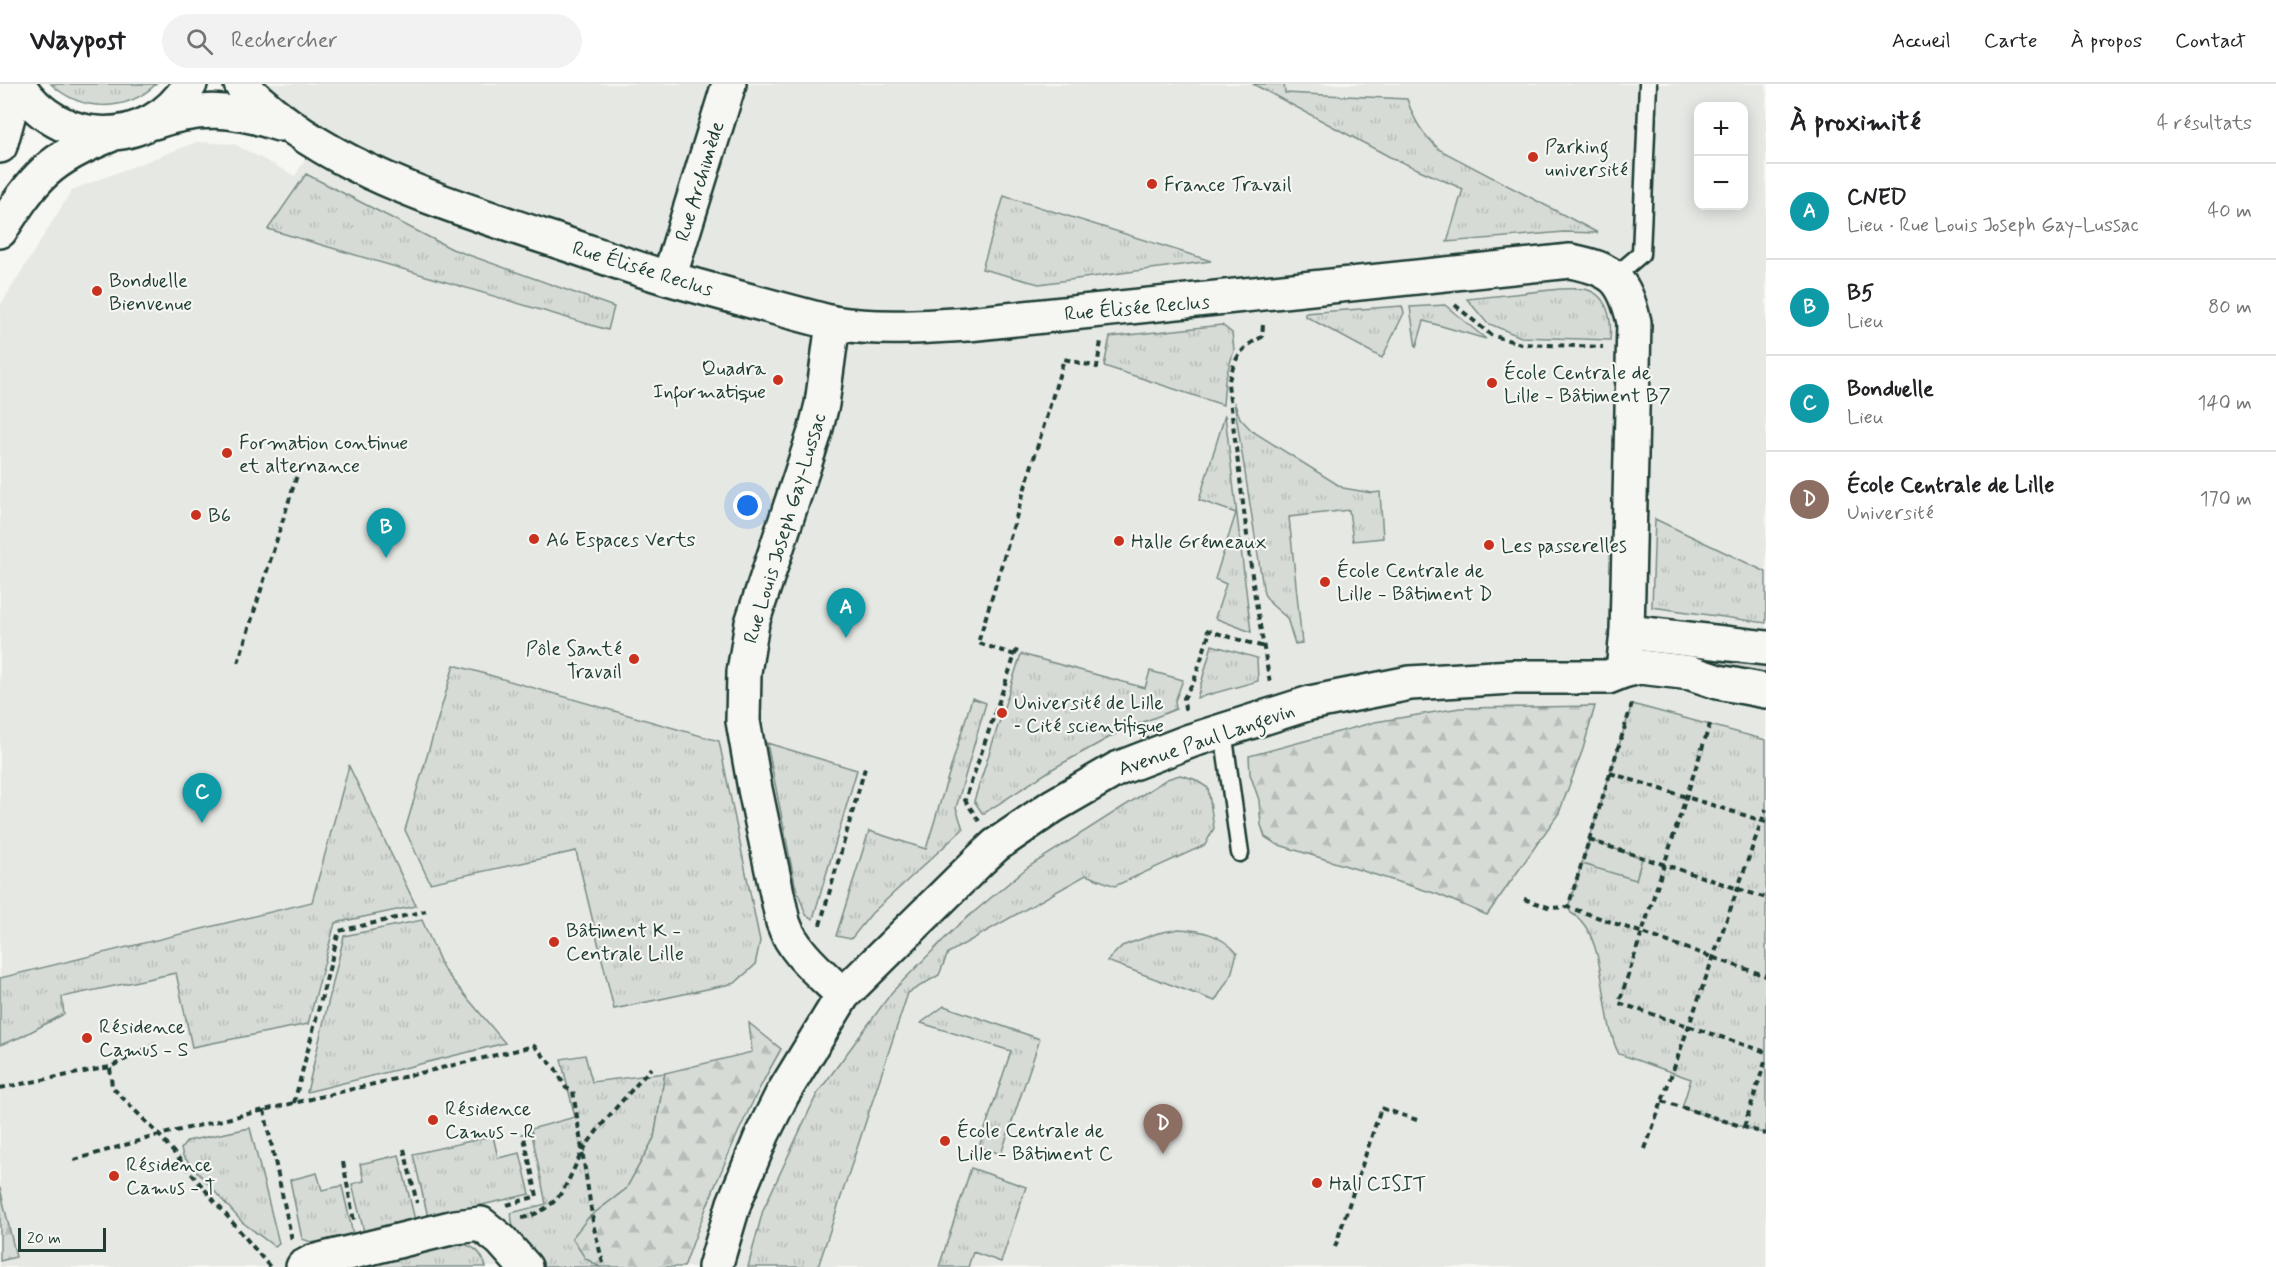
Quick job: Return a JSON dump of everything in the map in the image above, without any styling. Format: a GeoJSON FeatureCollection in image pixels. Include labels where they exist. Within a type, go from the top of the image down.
{"type":"FeatureCollection","features":[{"type":"Feature","properties":{"kind":"street"},"geometry":{"type":"LineString","coordinates":[[0,146],[8,117],[9,84]]}},
{"type":"Feature","properties":{"kind":"street"},"geometry":{"type":"LineString","coordinates":[[18,84],[41,111],[59,123],[81,131],[126,130]]}},
{"type":"Feature","properties":{"kind":"street"},"geometry":{"type":"LineString","coordinates":[[0,231],[22,195],[52,164],[70,152],[149,123],[170,108],[190,84]]}},
{"type":"Feature","properties":{"kind":"street","name":"Rue Élisée Reclus"},"geometry":{"type":"LineString","coordinates":[[241,84],[255,99],[292,128],[359,166],[440,201],[669,278],[833,324],[872,328],[908,328],[1254,295],[1570,261],[1595,265],[1614,277]]}},
{"type":"Feature","properties":{"kind":"street","name":"Rue Archimède"},"geometry":{"type":"LineString","coordinates":[[669,278],[729,84]]}},
{"type":"Feature","properties":{"kind":"street","name":"Rue Élisée Reclus"},"geometry":{"type":"LineString","coordinates":[[126,130],[195,111],[220,111],[257,116],[292,128]]}},
{"type":"Feature","properties":{"kind":"street"},"geometry":{"type":"LineString","coordinates":[[1614,277],[1628,296],[1634,322],[1627,632],[1623,671]]}},
{"type":"Feature","properties":{"kind":"street","name":"Rue Louis Joseph Gay-Lussac"},"geometry":{"type":"LineString","coordinates":[[833,324],[822,404],[815,432],[752,623],[746,651],[742,699],[747,746],[788,937],[809,962],[843,995]]}},
{"type":"Feature","properties":{"kind":"street"},"geometry":{"type":"LineString","coordinates":[[1627,632],[1766,648]]}},
{"type":"Feature","properties":{"kind":"street","name":"Avenue Paul Langevin"},"geometry":{"type":"LineString","coordinates":[[715,1267],[734,1203],[763,1133],[782,1095],[843,995],[996,845],[1108,774],[1190,741],[1276,713],[1310,703],[1410,683],[1512,677],[1608,677],[1640,667],[1691,673],[1766,691]]}},
{"type":"Feature","properties":{"kind":"street"},"geometry":{"type":"LineString","coordinates":[[298,1256],[312,1262],[455,1227],[481,1224],[501,1232],[525,1267]]}},
{"type":"Feature","properties":{"kind":"lane"},"geometry":{"type":"LineString","coordinates":[[1614,277],[1641,254],[1648,84]]}},
{"type":"Feature","properties":{"kind":"lane"},"geometry":{"type":"LineString","coordinates":[[1223,731],[1240,853]]}},
{"type":"Feature","properties":{"kind":"path"},"geometry":{"type":"LineString","coordinates":[[1419,276],[1491,335],[1521,344],[1634,347]]}},
{"type":"Feature","properties":{"kind":"path"},"geometry":{"type":"LineString","coordinates":[[1254,295],[1263,325],[1262,337],[1245,346],[1234,361],[1228,384],[1254,591],[1276,713]]}},
{"type":"Feature","properties":{"kind":"path"},"geometry":{"type":"LineString","coordinates":[[1015,655],[978,643],[1064,359],[1097,367],[1107,309]]}},
{"type":"Feature","properties":{"kind":"path"},"geometry":{"type":"LineString","coordinates":[[238,663],[297,475]]}},
{"type":"Feature","properties":{"kind":"path"},"geometry":{"type":"LineString","coordinates":[[1190,741],[1184,698],[1194,681],[1208,631],[1264,647]]}},
{"type":"Feature","properties":{"kind":"path"},"geometry":{"type":"LineString","coordinates":[[996,845],[965,800],[1018,646]]}},
{"type":"Feature","properties":{"kind":"path"},"geometry":{"type":"LineString","coordinates":[[1568,907],[1632,704]]}},
{"type":"Feature","properties":{"kind":"path"},"geometry":{"type":"LineString","coordinates":[[1710,724],[1618,1003],[1766,1052]]}},
{"type":"Feature","properties":{"kind":"path"},"geometry":{"type":"LineString","coordinates":[[809,962],[865,768]]}},
{"type":"Feature","properties":{"kind":"path"},"geometry":{"type":"LineString","coordinates":[[1610,773],[1764,822]]}},
{"type":"Feature","properties":{"kind":"path"},"geometry":{"type":"LineString","coordinates":[[1645,1149],[1764,822],[1766,809]]}},
{"type":"Feature","properties":{"kind":"path"},"geometry":{"type":"LineString","coordinates":[[1589,840],[1766,898]]}},
{"type":"Feature","properties":{"kind":"path"},"geometry":{"type":"LineString","coordinates":[[1524,899],[1551,908],[1568,907],[1766,976]]}},
{"type":"Feature","properties":{"kind":"path"},"geometry":{"type":"LineString","coordinates":[[294,1103],[339,931],[426,911]]}},
{"type":"Feature","properties":{"kind":"path"},"geometry":{"type":"LineString","coordinates":[[0,1088],[110,1067],[156,1044]]}},
{"type":"Feature","properties":{"kind":"path"},"geometry":{"type":"LineString","coordinates":[[74,1160],[159,1135],[534,1046],[555,1068],[567,1088],[573,1091],[594,1228],[604,1267]]}},
{"type":"Feature","properties":{"kind":"path"},"geometry":{"type":"LineString","coordinates":[[1744,1127],[1766,1059]]}},
{"type":"Feature","properties":{"kind":"path"},"geometry":{"type":"LineString","coordinates":[[110,1067],[112,1087],[159,1135],[270,1267]]}},
{"type":"Feature","properties":{"kind":"path"},"geometry":{"type":"LineString","coordinates":[[523,1133],[537,1196],[501,1207],[501,1232],[553,1203],[576,1167],[582,1152],[608,1115],[651,1068]]}},
{"type":"Feature","properties":{"kind":"path"},"geometry":{"type":"LineString","coordinates":[[1662,1101],[1766,1134]]}},
{"type":"Feature","properties":{"kind":"path"},"geometry":{"type":"LineString","coordinates":[[1335,1247],[1381,1108],[1417,1120]]}},
{"type":"Feature","properties":{"kind":"path"},"geometry":{"type":"LineString","coordinates":[[264,1110],[298,1256]]}},
{"type":"Feature","properties":{"kind":"path"},"geometry":{"type":"LineString","coordinates":[[404,1149],[425,1234]]}},
{"type":"Feature","properties":{"kind":"path"},"geometry":{"type":"LineString","coordinates":[[343,1162],[360,1251]]}},
{"type":"Feature","properties":{"kind":"shaded area","name":"Université de Lille ‐ Cité scientifique"},"geometry":{"type":"Polygon","coordinates":[[[254,84],[1766,84],[1766,1267],[0,1267],[0,306],[72,190],[197,142],[234,144],[295,176],[319,137],[254,84]]]}},
{"type":"Feature","properties":{"kind":"green space"},"geometry":{"type":"Polygon","coordinates":[[[51,84],[156,84],[131,100],[104,105],[76,100],[51,84]]]}},
{"type":"Feature","properties":{"kind":"green space"},"geometry":{"type":"Polygon","coordinates":[[[1253,84],[1284,84],[1285,93],[1407,99],[1420,127],[1440,150],[1598,233],[1564,232],[1447,242],[1463,189],[1390,157],[1253,84]]]}},
{"type":"Feature","properties":{"kind":"green space"},"geometry":{"type":"Polygon","coordinates":[[[306,174],[452,249],[614,307],[608,330],[268,229],[306,174]]]}},
{"type":"Feature","properties":{"kind":"green space"},"geometry":{"type":"Polygon","coordinates":[[[1004,196],[1211,261],[1039,284],[982,269],[1004,196]]]}},
{"type":"Feature","properties":{"kind":"green space"},"geometry":{"type":"Polygon","coordinates":[[[1560,289],[1584,289],[1599,296],[1604,302],[1609,317],[1610,340],[1521,337],[1487,323],[1467,299],[1560,289]]]}},
{"type":"Feature","properties":{"kind":"green space"},"geometry":{"type":"Polygon","coordinates":[[[1445,305],[1486,339],[1424,321],[1416,348],[1410,307],[1445,305]]]}},
{"type":"Feature","properties":{"kind":"green space"},"geometry":{"type":"Polygon","coordinates":[[[1402,306],[1404,313],[1382,358],[1305,316],[1305,313],[1402,306]]]}},
{"type":"Feature","properties":{"kind":"green space"},"geometry":{"type":"Polygon","coordinates":[[[1222,325],[1232,333],[1234,350],[1225,380],[1223,405],[1104,366],[1110,337],[1222,325]]]}},
{"type":"Feature","properties":{"kind":"green space"},"geometry":{"type":"Polygon","coordinates":[[[1234,402],[1240,418],[1252,431],[1343,488],[1372,493],[1380,492],[1383,538],[1353,541],[1349,510],[1289,517],[1302,643],[1295,644],[1287,618],[1271,604],[1264,594],[1234,402]]]}},
{"type":"Feature","properties":{"kind":"green space"},"geometry":{"type":"Polygon","coordinates":[[[1225,415],[1251,632],[1215,618],[1226,584],[1215,579],[1236,513],[1199,500],[1225,415]]]}},
{"type":"Feature","properties":{"kind":"green space"},"geometry":{"type":"Polygon","coordinates":[[[1655,519],[1766,572],[1766,623],[1652,607],[1655,519]]]}},
{"type":"Feature","properties":{"kind":"green space"},"geometry":{"type":"Polygon","coordinates":[[[1212,645],[1257,658],[1258,681],[1197,698],[1212,645]]]}},
{"type":"Feature","properties":{"kind":"green space"},"geometry":{"type":"Polygon","coordinates":[[[1021,654],[1145,688],[1150,671],[1183,680],[1175,701],[1176,709],[1121,731],[1054,768],[983,814],[974,801],[1021,654]]]}},
{"type":"Feature","properties":{"kind":"green space"},"geometry":{"type":"Polygon","coordinates":[[[1699,654],[1766,663],[1766,680],[1698,665],[1699,654]]]}},
{"type":"Feature","properties":{"kind":"green space"},"geometry":{"type":"Polygon","coordinates":[[[454,665],[719,741],[760,941],[755,965],[735,983],[614,1009],[576,851],[430,883],[405,830],[454,665]]]}},
{"type":"Feature","properties":{"kind":"green space"},"geometry":{"type":"Polygon","coordinates":[[[972,698],[986,703],[956,808],[963,829],[872,913],[851,939],[836,936],[869,831],[926,849],[972,698]]]}},
{"type":"Feature","properties":{"kind":"green space"},"geometry":{"type":"Polygon","coordinates":[[[1632,704],[1766,740],[1766,1134],[1682,1108],[1691,1079],[1619,1054],[1608,1020],[1598,957],[1592,938],[1583,923],[1571,913],[1568,907],[1632,704]]]}},
{"type":"Feature","properties":{"kind":"green space"},"geometry":{"type":"Polygon","coordinates":[[[1595,706],[1583,749],[1559,813],[1487,915],[1437,894],[1276,844],[1265,837],[1261,825],[1259,800],[1250,774],[1249,756],[1375,722],[1460,708],[1595,706]]]}},
{"type":"Feature","properties":{"kind":"green space"},"geometry":{"type":"Polygon","coordinates":[[[767,743],[857,770],[813,919],[806,915],[795,884],[767,743]]]}},
{"type":"Feature","properties":{"kind":"green space"},"geometry":{"type":"Polygon","coordinates":[[[349,766],[416,906],[335,923],[308,1024],[192,1047],[176,973],[62,997],[64,1014],[21,1037],[0,1045],[0,978],[312,902],[349,766]]]}},
{"type":"Feature","properties":{"kind":"green space"},"geometry":{"type":"Polygon","coordinates":[[[1180,775],[1194,779],[1208,788],[1214,828],[1205,845],[1115,886],[1086,875],[948,953],[939,975],[908,993],[818,1267],[748,1267],[763,1210],[817,1094],[892,992],[957,926],[1028,867],[1167,779],[1180,775]]]}},
{"type":"Feature","properties":{"kind":"green space"},"geometry":{"type":"Polygon","coordinates":[[[1589,840],[1642,858],[1636,880],[1582,864],[1589,840]]]}},
{"type":"Feature","properties":{"kind":"green space"},"geometry":{"type":"Polygon","coordinates":[[[422,920],[444,970],[505,1043],[307,1092],[344,936],[422,920]]]}},
{"type":"Feature","properties":{"kind":"green space"},"geometry":{"type":"Polygon","coordinates":[[[1179,929],[1211,935],[1225,942],[1237,953],[1231,975],[1215,1001],[1107,961],[1122,946],[1158,933],[1179,929]]]}},
{"type":"Feature","properties":{"kind":"green space"},"geometry":{"type":"Polygon","coordinates":[[[944,1006],[1040,1039],[1001,1154],[979,1147],[1011,1051],[921,1023],[944,1006]]]}},
{"type":"Feature","properties":{"kind":"green space"},"geometry":{"type":"Polygon","coordinates":[[[749,1023],[781,1049],[766,1075],[728,1156],[684,1267],[600,1267],[585,1258],[572,1238],[588,1218],[626,1189],[654,1138],[665,1073],[752,1052],[749,1023]]]}},
{"type":"Feature","properties":{"kind":"green space"},"geometry":{"type":"Polygon","coordinates":[[[585,1055],[592,1082],[665,1073],[654,1138],[626,1189],[588,1218],[585,1258],[600,1267],[542,1267],[514,1236],[511,1213],[546,1204],[531,1129],[575,1117],[561,1059],[585,1055]]]}},
{"type":"Feature","properties":{"kind":"green space"},"geometry":{"type":"Polygon","coordinates":[[[250,1128],[279,1243],[275,1247],[242,1222],[183,1156],[181,1149],[187,1141],[250,1128]]]}},
{"type":"Feature","properties":{"kind":"green space"},"geometry":{"type":"Polygon","coordinates":[[[493,1136],[498,1158],[520,1153],[530,1194],[428,1217],[413,1154],[493,1136]]]}},
{"type":"Feature","properties":{"kind":"green space"},"geometry":{"type":"Polygon","coordinates":[[[399,1155],[415,1220],[364,1232],[352,1184],[364,1181],[360,1164],[399,1155]]]}},
{"type":"Feature","properties":{"kind":"green space"},"geometry":{"type":"Polygon","coordinates":[[[971,1168],[1026,1187],[1001,1262],[973,1252],[968,1267],[939,1267],[971,1168]]]}},
{"type":"Feature","properties":{"kind":"green space"},"geometry":{"type":"Polygon","coordinates":[[[317,1173],[322,1190],[342,1186],[353,1234],[314,1243],[302,1239],[290,1180],[317,1173]]]}},
{"type":"Feature","properties":{"kind":"green space"},"geometry":{"type":"Polygon","coordinates":[[[0,1188],[16,1257],[0,1261],[0,1188]]]}},
{"type":"Feature","properties":{"kind":"green space"},"geometry":{"type":"Polygon","coordinates":[[[461,1244],[478,1251],[486,1267],[350,1267],[398,1255],[461,1244]]]}},
{"type":"Feature","properties":{"kind":"place","name":"Parking université"},"geometry":{"type":"Point","coordinates":[1533,157]}},
{"type":"Feature","properties":{"kind":"place","name":"France Travail"},"geometry":{"type":"Point","coordinates":[1152,184]}},
{"type":"Feature","properties":{"kind":"place","name":"Bonduelle Bienvenue"},"geometry":{"type":"Point","coordinates":[97,291]}},
{"type":"Feature","properties":{"kind":"place","name":"Quadra Informatique"},"geometry":{"type":"Point","coordinates":[778,380]}},
{"type":"Feature","properties":{"kind":"place","name":"École Centrale de Lille - Bâtiment B7"},"geometry":{"type":"Point","coordinates":[1492,383]}},
{"type":"Feature","properties":{"kind":"place","name":"Formation continue et alternance"},"geometry":{"type":"Point","coordinates":[227,453]}},
{"type":"Feature","properties":{"kind":"place","name":"B6"},"geometry":{"type":"Point","coordinates":[196,515]}},
{"type":"Feature","properties":{"kind":"place","name":"A6 Espaces Verts"},"geometry":{"type":"Point","coordinates":[534,539]}},
{"type":"Feature","properties":{"kind":"place","name":"Halle Grémeaux"},"geometry":{"type":"Point","coordinates":[1119,541]}},
{"type":"Feature","properties":{"kind":"place","name":"Les passerelles"},"geometry":{"type":"Point","coordinates":[1489,545]}},
{"type":"Feature","properties":{"kind":"place","name":"B5"},"geometry":{"type":"Point","coordinates":[386,558]}},
{"type":"Feature","properties":{"kind":"place","name":"École Centrale de Lille - Bâtiment D"},"geometry":{"type":"Point","coordinates":[1325,582]}},
{"type":"Feature","properties":{"kind":"place","name":"CNED"},"geometry":{"type":"Point","coordinates":[846,638]}},
{"type":"Feature","properties":{"kind":"place","name":"Pôle Santé Travail"},"geometry":{"type":"Point","coordinates":[634,659]}},
{"type":"Feature","properties":{"kind":"place","name":"Université de Lille ‐ Cité scientifique"},"geometry":{"type":"Point","coordinates":[1002,713]}},
{"type":"Feature","properties":{"kind":"place","name":"Bonduelle"},"geometry":{"type":"Point","coordinates":[202,823]}},
{"type":"Feature","properties":{"kind":"place","name":"Bâtiment K - Centrale Lille"},"geometry":{"type":"Point","coordinates":[554,942]}},
{"type":"Feature","properties":{"kind":"place","name":"Résidence Camus - S"},"geometry":{"type":"Point","coordinates":[87,1038]}},
{"type":"Feature","properties":{"kind":"place","name":"Résidence Camus - R"},"geometry":{"type":"Point","coordinates":[433,1120]}},
{"type":"Feature","properties":{"kind":"place","name":"École Centrale de Lille - Bâtiment C"},"geometry":{"type":"Point","coordinates":[945,1141]}},
{"type":"Feature","properties":{"kind":"place","name":"École Centrale de Lille"},"geometry":{"type":"Point","coordinates":[1163,1154]}},
{"type":"Feature","properties":{"kind":"place","name":"Résidence Camus - T"},"geometry":{"type":"Point","coordinates":[114,1176]}},
{"type":"Feature","properties":{"kind":"place","name":"Hall CISIT"},"geometry":{"type":"Point","coordinates":[1317,1183]}}]}
